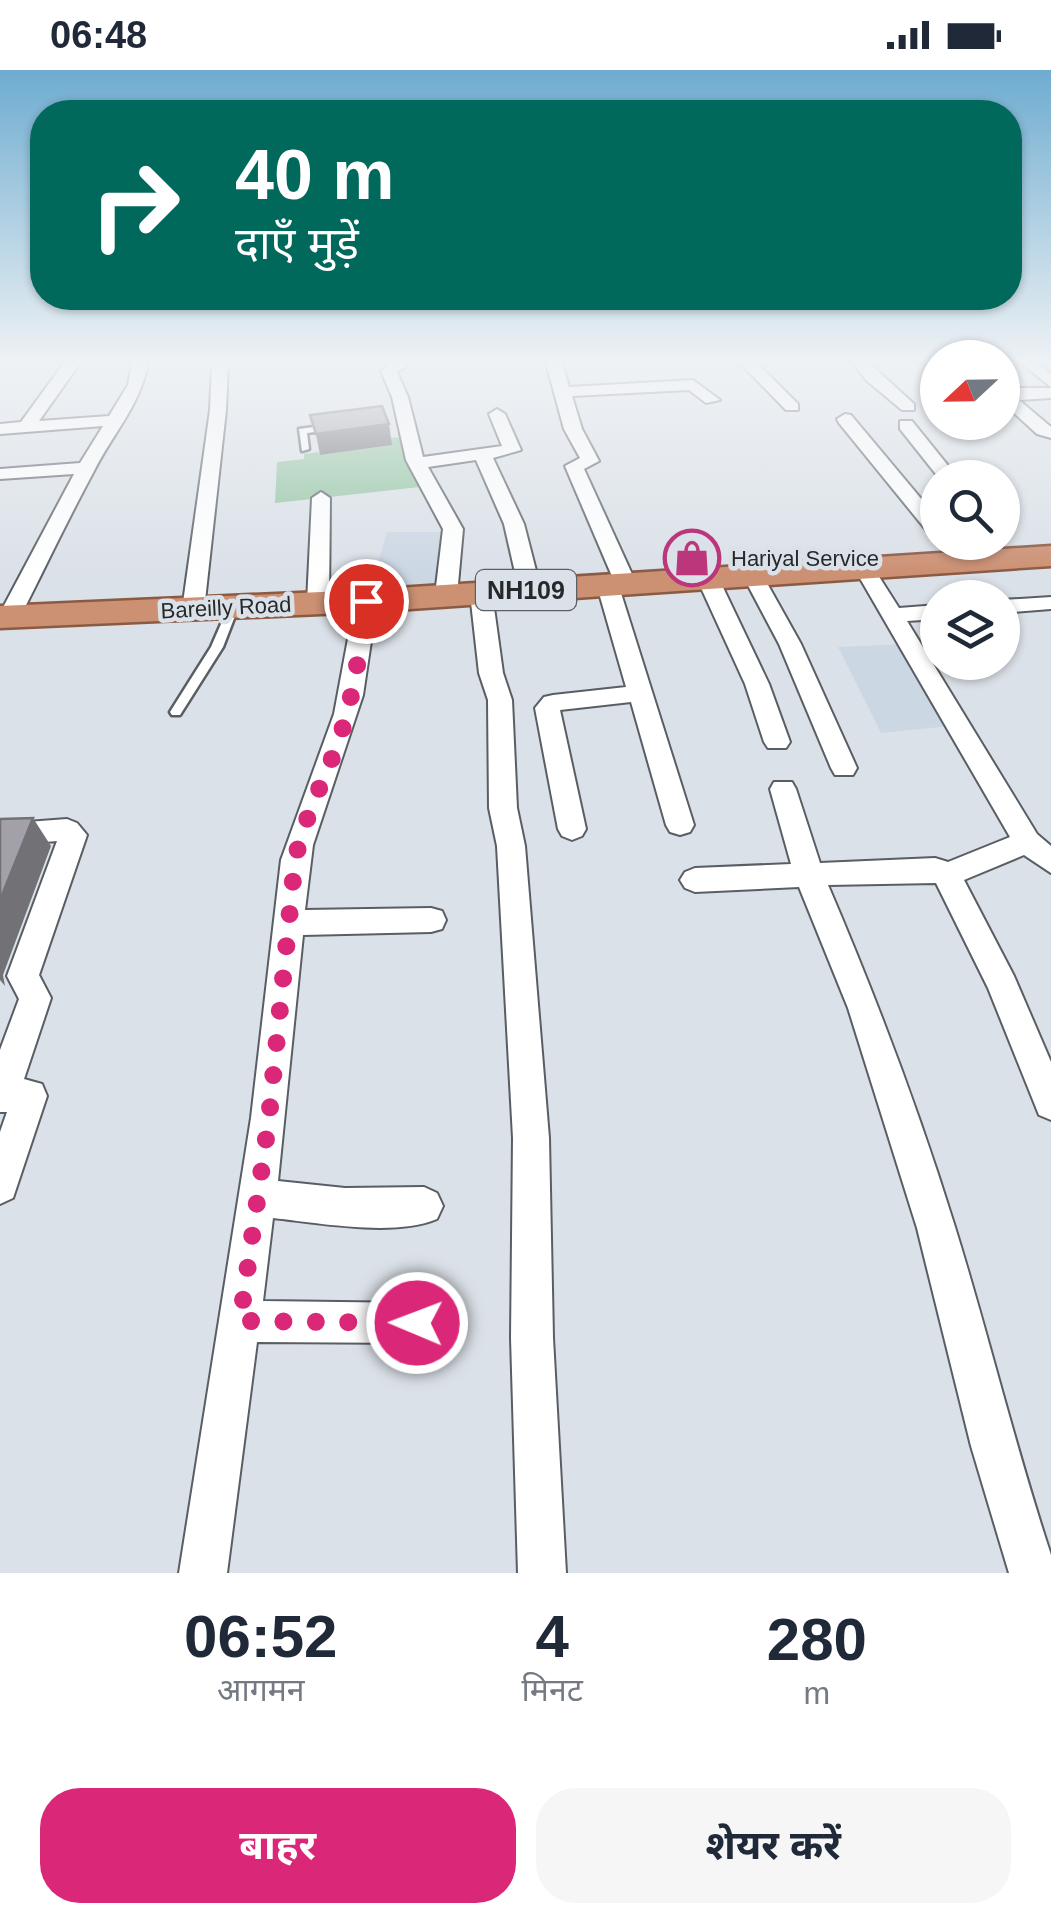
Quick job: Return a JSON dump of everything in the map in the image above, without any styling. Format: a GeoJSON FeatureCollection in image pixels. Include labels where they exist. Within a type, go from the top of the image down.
{"type":"FeatureCollection","features":[{"type":"Feature","properties":{"kind":"highway","name":"Bareilly Road"},"geometry":{"type":"LineString","coordinates":[[1020,552],[1051,556]]}},
{"type":"Feature","properties":{"kind":"highway","name":"Bareilly Road"},"geometry":{"type":"LineString","coordinates":[[5,617],[617,585],[864,568],[920,558]]}},
{"type":"Feature","properties":{"kind":"street"},"geometry":{"type":"LineString","coordinates":[[5,617],[86,468],[109,433]]}},
{"type":"Feature","properties":{"kind":"street"},"geometry":{"type":"LineString","coordinates":[[192,610],[215,433]]}},
{"type":"Feature","properties":{"kind":"street"},"geometry":{"type":"LineString","coordinates":[[402,433],[453,529],[464,594],[500,700],[503,808],[511,846],[531,1138],[532,1338],[542,1573]]}},
{"type":"Feature","properties":{"kind":"street"},"geometry":{"type":"LineString","coordinates":[[417,463],[512,450],[505,433]]}},
{"type":"Feature","properties":{"kind":"street"},"geometry":{"type":"LineString","coordinates":[[574,433],[590,461],[574,466],[617,585],[641,694],[680,825]]}},
{"type":"Feature","properties":{"kind":"street"},"geometry":{"type":"LineString","coordinates":[[856,433],[920,510]]}},
{"type":"Feature","properties":{"kind":"street"},"geometry":{"type":"LineString","coordinates":[[919,433],[937,460]]}},
{"type":"Feature","properties":{"kind":"street"},"geometry":{"type":"LineString","coordinates":[[482,454],[514,524],[530,590]]}},
{"type":"Feature","properties":{"kind":"street"},"geometry":{"type":"LineString","coordinates":[[0,474],[86,468]]}},
{"type":"Feature","properties":{"kind":"street"},"geometry":{"type":"LineString","coordinates":[[318,603],[321,498]]}},
{"type":"Feature","properties":{"kind":"street"},"geometry":{"type":"LineString","coordinates":[[864,568],[1028,842],[1051,862]]}},
{"type":"Feature","properties":{"kind":"street"},"geometry":{"type":"LineString","coordinates":[[753,576],[790,644],[844,768]]}},
{"type":"Feature","properties":{"kind":"street"},"geometry":{"type":"LineString","coordinates":[[708,579],[758,684],[777,742]]}},
{"type":"Feature","properties":{"kind":"street"},"geometry":{"type":"LineString","coordinates":[[203,1573],[258,1198],[304,818],[334,752],[350,703],[366,601]]}},
{"type":"Feature","properties":{"kind":"street"},"geometry":{"type":"LineString","coordinates":[[1020,606],[1051,603]]}},
{"type":"Feature","properties":{"kind":"street"},"geometry":{"type":"LineString","coordinates":[[893,615],[920,613]]}},
{"type":"Feature","properties":{"kind":"street"},"geometry":{"type":"LineString","coordinates":[[572,829],[550,704],[641,694]]}},
{"type":"Feature","properties":{"kind":"street"},"geometry":{"type":"LineString","coordinates":[[783,790],[810,875],[864,1008],[930,1212],[993,1446],[1033,1573]]}},
{"type":"Feature","properties":{"kind":"street"},"geometry":{"type":"LineString","coordinates":[[0,836],[67,830],[73,836],[23,976],[36,998],[0,1095],[30,1096],[0,1185]]}},
{"type":"Feature","properties":{"kind":"street"},"geometry":{"type":"LineString","coordinates":[[946,875],[1028,842]]}},
{"type":"Feature","properties":{"kind":"street"},"geometry":{"type":"LineString","coordinates":[[695,880],[935,869],[946,875],[1003,986],[1051,1103]]}},
{"type":"Feature","properties":{"kind":"street"},"geometry":{"type":"LineString","coordinates":[[289,922],[366,924],[432,920]]}},
{"type":"Feature","properties":{"kind":"street"},"geometry":{"type":"LineString","coordinates":[[258,1198],[345,1207],[424,1206]]}},
{"type":"Feature","properties":{"kind":"street"},"geometry":{"type":"LineString","coordinates":[[240,1321],[417,1323]]}},
{"type":"Feature","properties":{"kind":"lane"},"geometry":{"type":"LineString","coordinates":[[302,433],[306,449]]}},
{"type":"Feature","properties":{"kind":"lane"},"geometry":{"type":"LineString","coordinates":[[176,712],[217,647],[233,608]]}},
{"type":"Feature","properties":{"kind":"shaded area"},"geometry":{"type":"Polygon","coordinates":[[[387,532],[446,532],[438,586],[371,588],[387,532]]]}},
{"type":"Feature","properties":{"kind":"shaded area"},"geometry":{"type":"Polygon","coordinates":[[[905,644],[920,671],[920,680],[925,680],[950,726],[881,733],[838,647],[905,644]]]}},
{"type":"Feature","properties":{"kind":"green space"},"geometry":{"type":"Polygon","coordinates":[[[402,437],[420,487],[275,503],[277,462],[304,459],[304,454],[391,445],[390,438],[402,437]]]}},
{"type":"Feature","properties":{"kind":"building"},"geometry":{"type":"Polygon","coordinates":[[[33,818],[0,900],[0,819],[33,818]]]}},
{"type":"Feature","properties":{"kind":"place","name":"Hariyal Service"},"geometry":{"type":"Point","coordinates":[692,558]}},
{"type":"Feature","properties":{"kind":"route"},"geometry":{"type":"LineString","coordinates":[[366,601],[360,660],[350,703],[334,752],[304,818],[295,860],[269,1118],[240,1321],[417,1323]]}}]}
